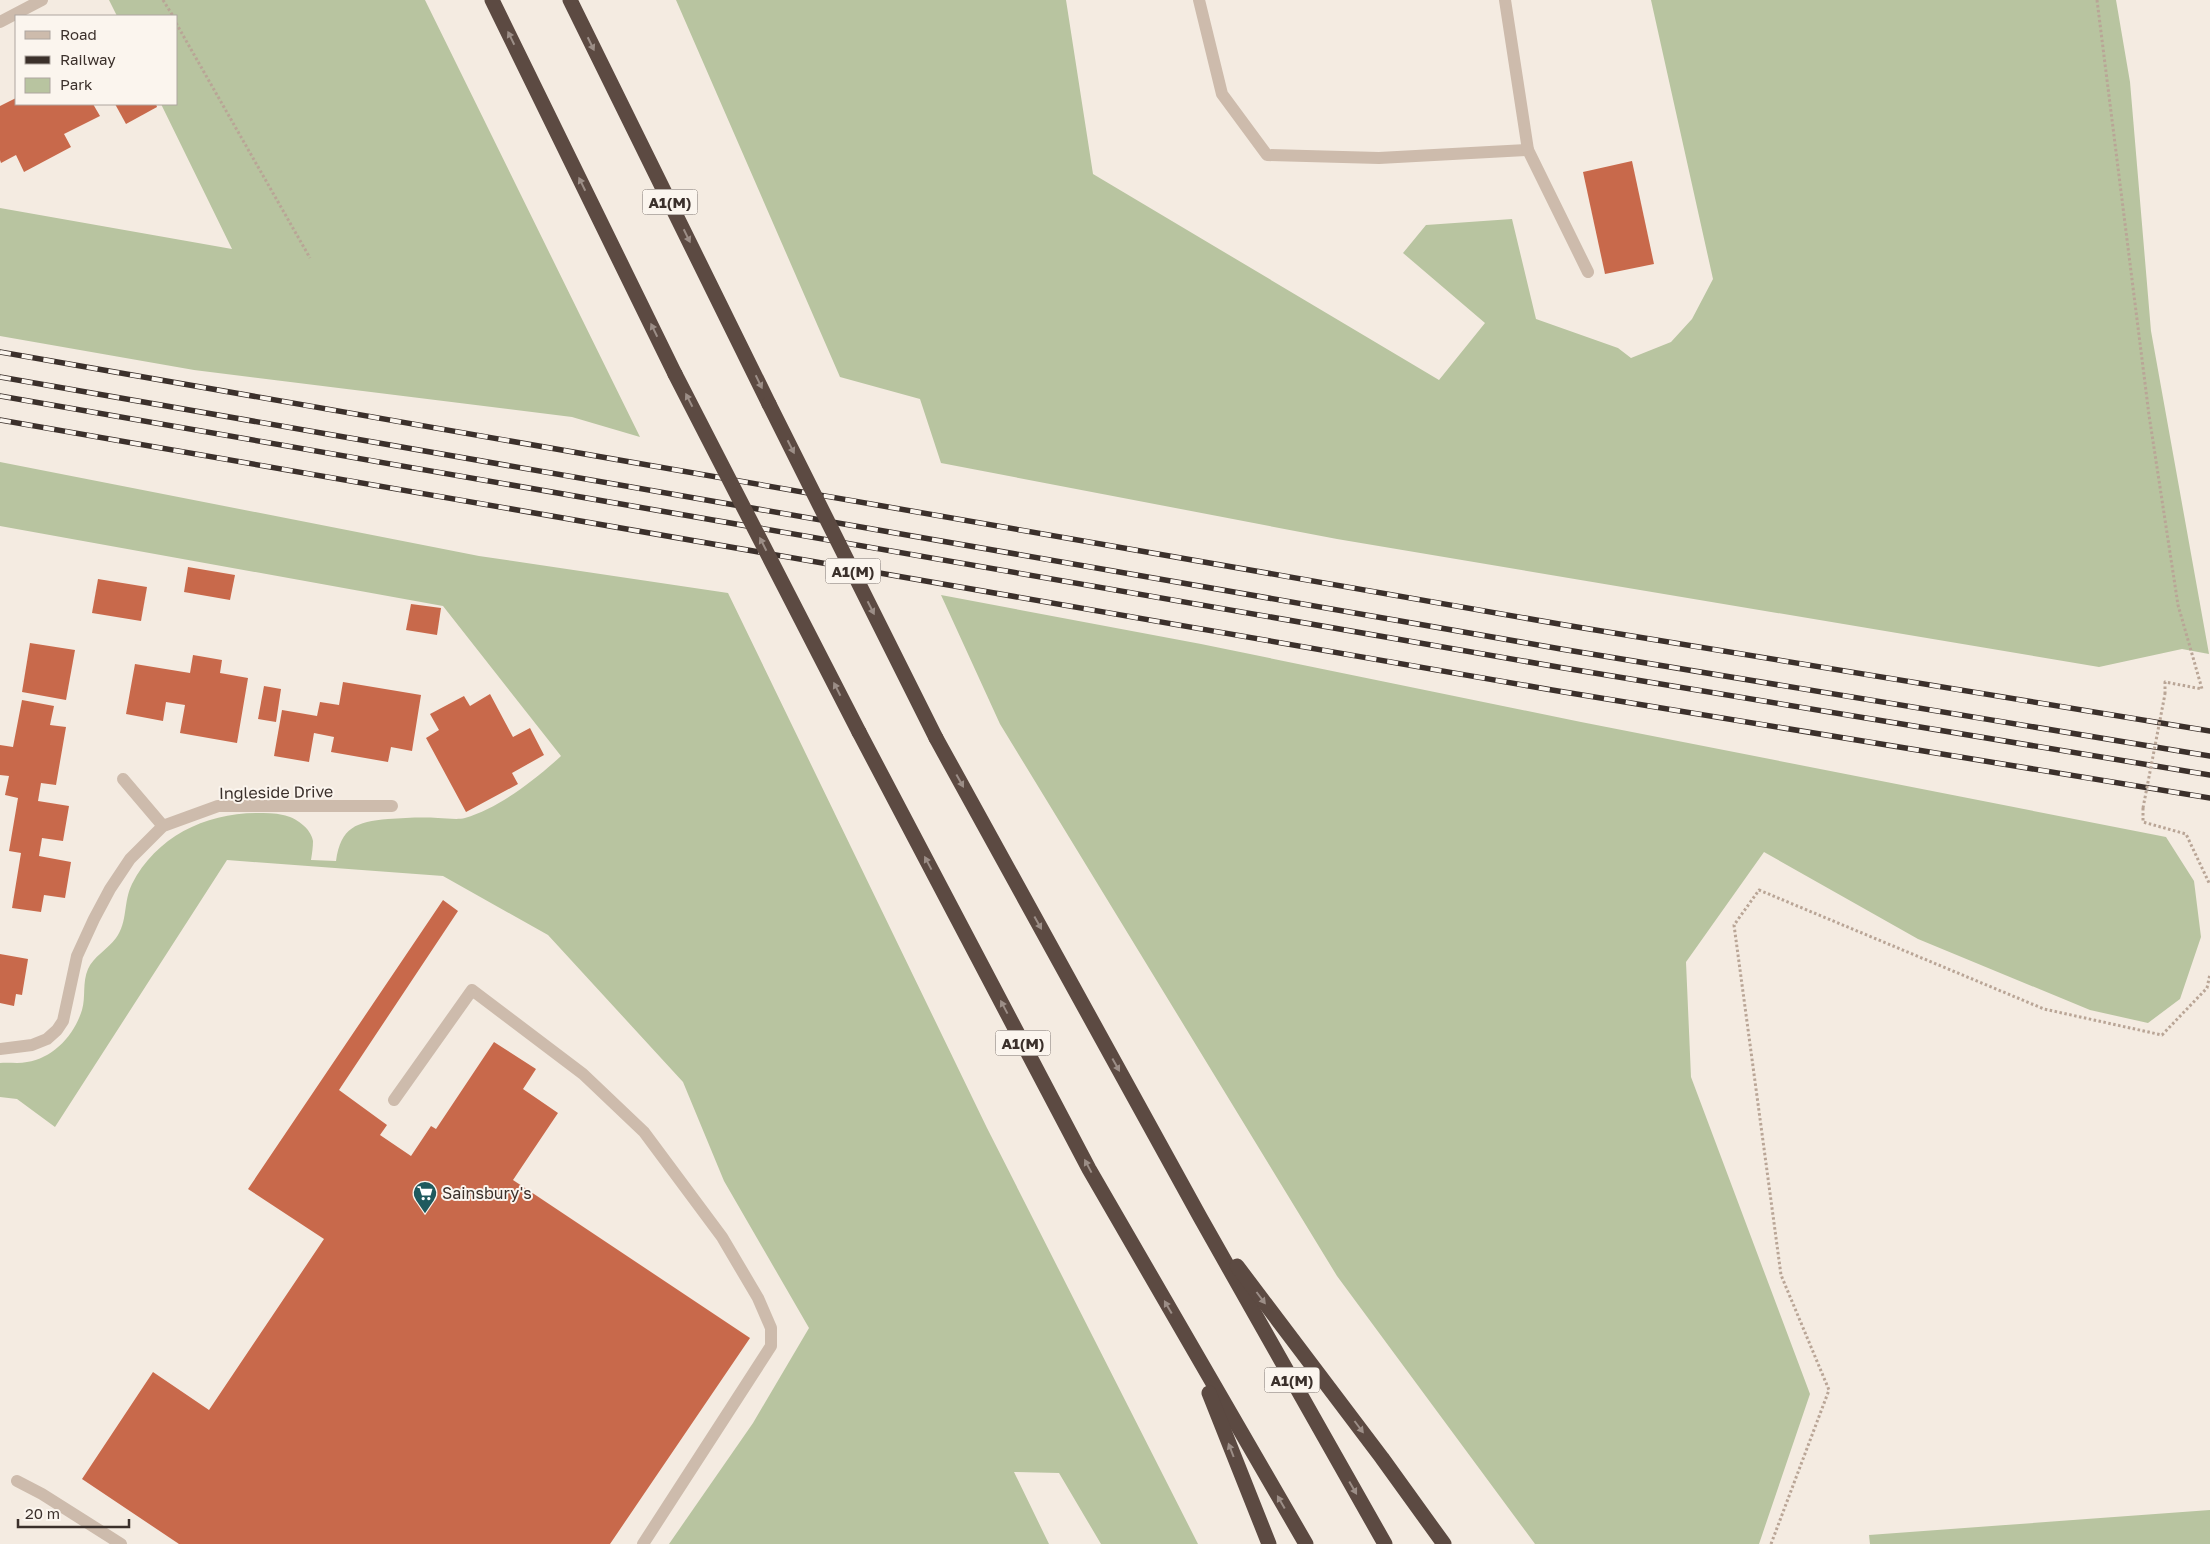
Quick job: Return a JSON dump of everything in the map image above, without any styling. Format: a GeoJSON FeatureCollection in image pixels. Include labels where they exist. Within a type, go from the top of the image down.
{"type":"FeatureCollection","features":[{"type":"Feature","properties":{"kind":"highway","name":"A1(M)"},"geometry":{"type":"LineString","coordinates":[[492,0],[675,374],[1089,1169],[1192,1350],[1306,1544]]}},
{"type":"Feature","properties":{"kind":"highway","name":"A1(M)"},"geometry":{"type":"LineString","coordinates":[[570,0],[936,738],[1200,1217],[1385,1544]]}},
{"type":"Feature","properties":{"kind":"highway"},"geometry":{"type":"LineString","coordinates":[[1200,1217],[1382,1458],[1444,1544]]}},
{"type":"Feature","properties":{"kind":"highway"},"geometry":{"type":"LineString","coordinates":[[1192,1350],[1269,1544]]}},
{"type":"Feature","properties":{"kind":"street"},"geometry":{"type":"LineString","coordinates":[[0,22],[42,0]]}},
{"type":"Feature","properties":{"kind":"street"},"geometry":{"type":"LineString","coordinates":[[1198,0],[1222,94],[1267,155],[1379,158],[1528,150]]}},
{"type":"Feature","properties":{"kind":"street"},"geometry":{"type":"LineString","coordinates":[[1506,0],[1528,150],[1588,272]]}},
{"type":"Feature","properties":{"kind":"street"},"geometry":{"type":"LineString","coordinates":[[123,779],[162,826]]}},
{"type":"Feature","properties":{"kind":"street","name":"Ingleside Drive"},"geometry":{"type":"LineString","coordinates":[[0,1049],[32,1045],[47,1038],[57,1030],[65,1014],[77,956],[94,919],[110,889],[130,859],[162,826],[218,806],[392,806]]}},
{"type":"Feature","properties":{"kind":"street"},"geometry":{"type":"LineString","coordinates":[[394,1100],[472,990],[583,1074],[644,1132],[722,1237],[758,1298],[771,1328],[771,1346],[643,1544]]}},
{"type":"Feature","properties":{"kind":"street"},"geometry":{"type":"LineString","coordinates":[[17,1481],[42,1494],[121,1544]]}},
{"type":"Feature","properties":{"kind":"path"},"geometry":{"type":"LineString","coordinates":[[163,0],[172,15]]}},
{"type":"Feature","properties":{"kind":"path"},"geometry":{"type":"LineString","coordinates":[[2097,0],[2149,414],[2178,605],[2202,689],[2165,682],[2165,694],[2143,808],[2143,822],[2186,834],[2210,885]]}},
{"type":"Feature","properties":{"kind":"path"},"geometry":{"type":"LineString","coordinates":[[178,26],[310,258]]}},
{"type":"Feature","properties":{"kind":"path"},"geometry":{"type":"LineString","coordinates":[[1771,1544],[1829,1390],[1781,1275],[1734,926],[1759,890],[2044,1009],[2162,1035],[2207,988],[2210,974]]}},
{"type":"Feature","properties":{"kind":"green space"},"geometry":{"type":"Polygon","coordinates":[[[109,0],[425,0],[640,437],[572,417],[194,370],[0,336],[0,208],[232,249],[161,105],[178,105],[178,15],[116,15],[109,0]]]}},
{"type":"Feature","properties":{"kind":"green space"},"geometry":{"type":"Polygon","coordinates":[[[676,0],[1066,0],[1093,174],[1439,380],[1485,323],[1403,253],[1426,225],[1512,219],[1536,319],[1618,348],[1631,358],[1671,342],[1692,319],[1713,279],[1651,0],[2116,0],[2130,82],[2151,331],[2209,654],[2182,649],[2099,667],[1337,539],[941,463],[920,399],[840,377],[676,0]]]}},
{"type":"Feature","properties":{"kind":"green space"},"geometry":{"type":"Polygon","coordinates":[[[0,462],[479,556],[728,593],[987,1128],[1198,1544],[1101,1544],[1059,1473],[1014,1472],[1049,1544],[669,1544],[753,1423],[809,1328],[724,1181],[683,1082],[548,935],[443,876],[227,860],[55,1127],[17,1099],[0,1097],[0,1063],[24,1063],[45,1056],[54,1051],[74,1029],[82,1010],[85,979],[88,969],[120,932],[132,884],[142,867],[154,853],[184,831],[219,817],[238,814],[280,814],[297,821],[312,836],[311,860],[336,861],[342,841],[352,828],[367,822],[388,819],[465,818],[491,807],[516,792],[561,756],[443,606],[0,526],[0,462]]]}},
{"type":"Feature","properties":{"kind":"green space"},"geometry":{"type":"Polygon","coordinates":[[[941,595],[1201,644],[1581,722],[2166,837],[2194,881],[2201,937],[2180,999],[2148,1023],[2090,1010],[1918,939],[1764,852],[1686,962],[1691,1077],[1810,1394],[1759,1544],[1535,1544],[1337,1276],[1000,724],[941,595]]]}},
{"type":"Feature","properties":{"kind":"green space"},"geometry":{"type":"Polygon","coordinates":[[[2210,1510],[2210,1544],[1870,1544],[1869,1535],[2210,1510]]]}},
{"type":"Feature","properties":{"kind":"building"},"geometry":{"type":"Polygon","coordinates":[[[15,98],[15,105],[94,105],[100,116],[64,134],[71,147],[24,172],[16,155],[1,163],[0,106],[15,98]]]}},
{"type":"Feature","properties":{"kind":"building"},"geometry":{"type":"Polygon","coordinates":[[[116,105],[156,105],[157,107],[126,124],[116,105]]]}},
{"type":"Feature","properties":{"kind":"building"},"geometry":{"type":"Polygon","coordinates":[[[1632,161],[1654,264],[1605,274],[1583,172],[1632,161]]]}},
{"type":"Feature","properties":{"kind":"building"},"geometry":{"type":"Polygon","coordinates":[[[188,567],[235,575],[230,600],[184,592],[188,567]]]}},
{"type":"Feature","properties":{"kind":"building"},"geometry":{"type":"Polygon","coordinates":[[[98,579],[147,587],[141,621],[92,613],[98,579]]]}},
{"type":"Feature","properties":{"kind":"building"},"geometry":{"type":"Polygon","coordinates":[[[411,604],[441,608],[437,635],[406,630],[411,604]]]}},
{"type":"Feature","properties":{"kind":"building"},"geometry":{"type":"Polygon","coordinates":[[[30,643],[75,650],[66,700],[22,692],[30,643]]]}},
{"type":"Feature","properties":{"kind":"building"},"geometry":{"type":"Polygon","coordinates":[[[193,655],[222,660],[220,673],[248,678],[237,743],[180,733],[185,705],[166,702],[163,721],[126,714],[135,664],[190,673],[193,655]]]}},
{"type":"Feature","properties":{"kind":"building"},"geometry":{"type":"Polygon","coordinates":[[[343,682],[421,695],[412,751],[391,747],[388,762],[331,752],[334,737],[314,733],[309,762],[274,756],[282,710],[317,716],[320,702],[339,705],[343,682]]]}},
{"type":"Feature","properties":{"kind":"building"},"geometry":{"type":"Polygon","coordinates":[[[264,686],[281,689],[276,722],[258,719],[264,686]]]}},
{"type":"Feature","properties":{"kind":"building"},"geometry":{"type":"Polygon","coordinates":[[[490,694],[513,737],[530,728],[544,755],[512,773],[518,784],[466,812],[426,738],[439,730],[430,714],[464,696],[470,706],[490,694]]]}},
{"type":"Feature","properties":{"kind":"building"},"geometry":{"type":"Polygon","coordinates":[[[22,700],[54,706],[50,725],[66,727],[56,785],[41,783],[38,801],[69,806],[63,841],[42,838],[39,856],[71,862],[65,898],[44,895],[41,912],[12,908],[21,853],[9,851],[18,798],[5,795],[9,776],[0,775],[0,745],[13,747],[22,700]]]}},
{"type":"Feature","properties":{"kind":"building","name":"Sainsbury's"},"geometry":{"type":"Polygon","coordinates":[[[443,900],[458,911],[339,1090],[387,1125],[380,1135],[411,1156],[431,1126],[436,1129],[494,1042],[536,1069],[523,1089],[558,1113],[513,1180],[750,1338],[610,1544],[179,1544],[82,1479],[153,1372],[209,1410],[324,1239],[248,1189],[443,900]]]}},
{"type":"Feature","properties":{"kind":"building"},"geometry":{"type":"Polygon","coordinates":[[[0,954],[28,959],[22,995],[16,994],[14,1006],[0,1003],[0,954]]]}},
{"type":"Feature","properties":{"kind":"railway"},"geometry":{"type":"LineString","coordinates":[[0,352],[1565,625],[2210,731]]}},
{"type":"Feature","properties":{"kind":"railway"},"geometry":{"type":"LineString","coordinates":[[0,377],[1561,649],[2210,756]]}},
{"type":"Feature","properties":{"kind":"railway"},"geometry":{"type":"LineString","coordinates":[[0,396],[1558,667],[2210,775]]}},
{"type":"Feature","properties":{"kind":"railway"},"geometry":{"type":"LineString","coordinates":[[0,420],[1552,690],[2210,798]]}},
{"type":"Feature","properties":{"kind":"place","name":"Sainsbury's"},"geometry":{"type":"Point","coordinates":[425,1214]}}]}
